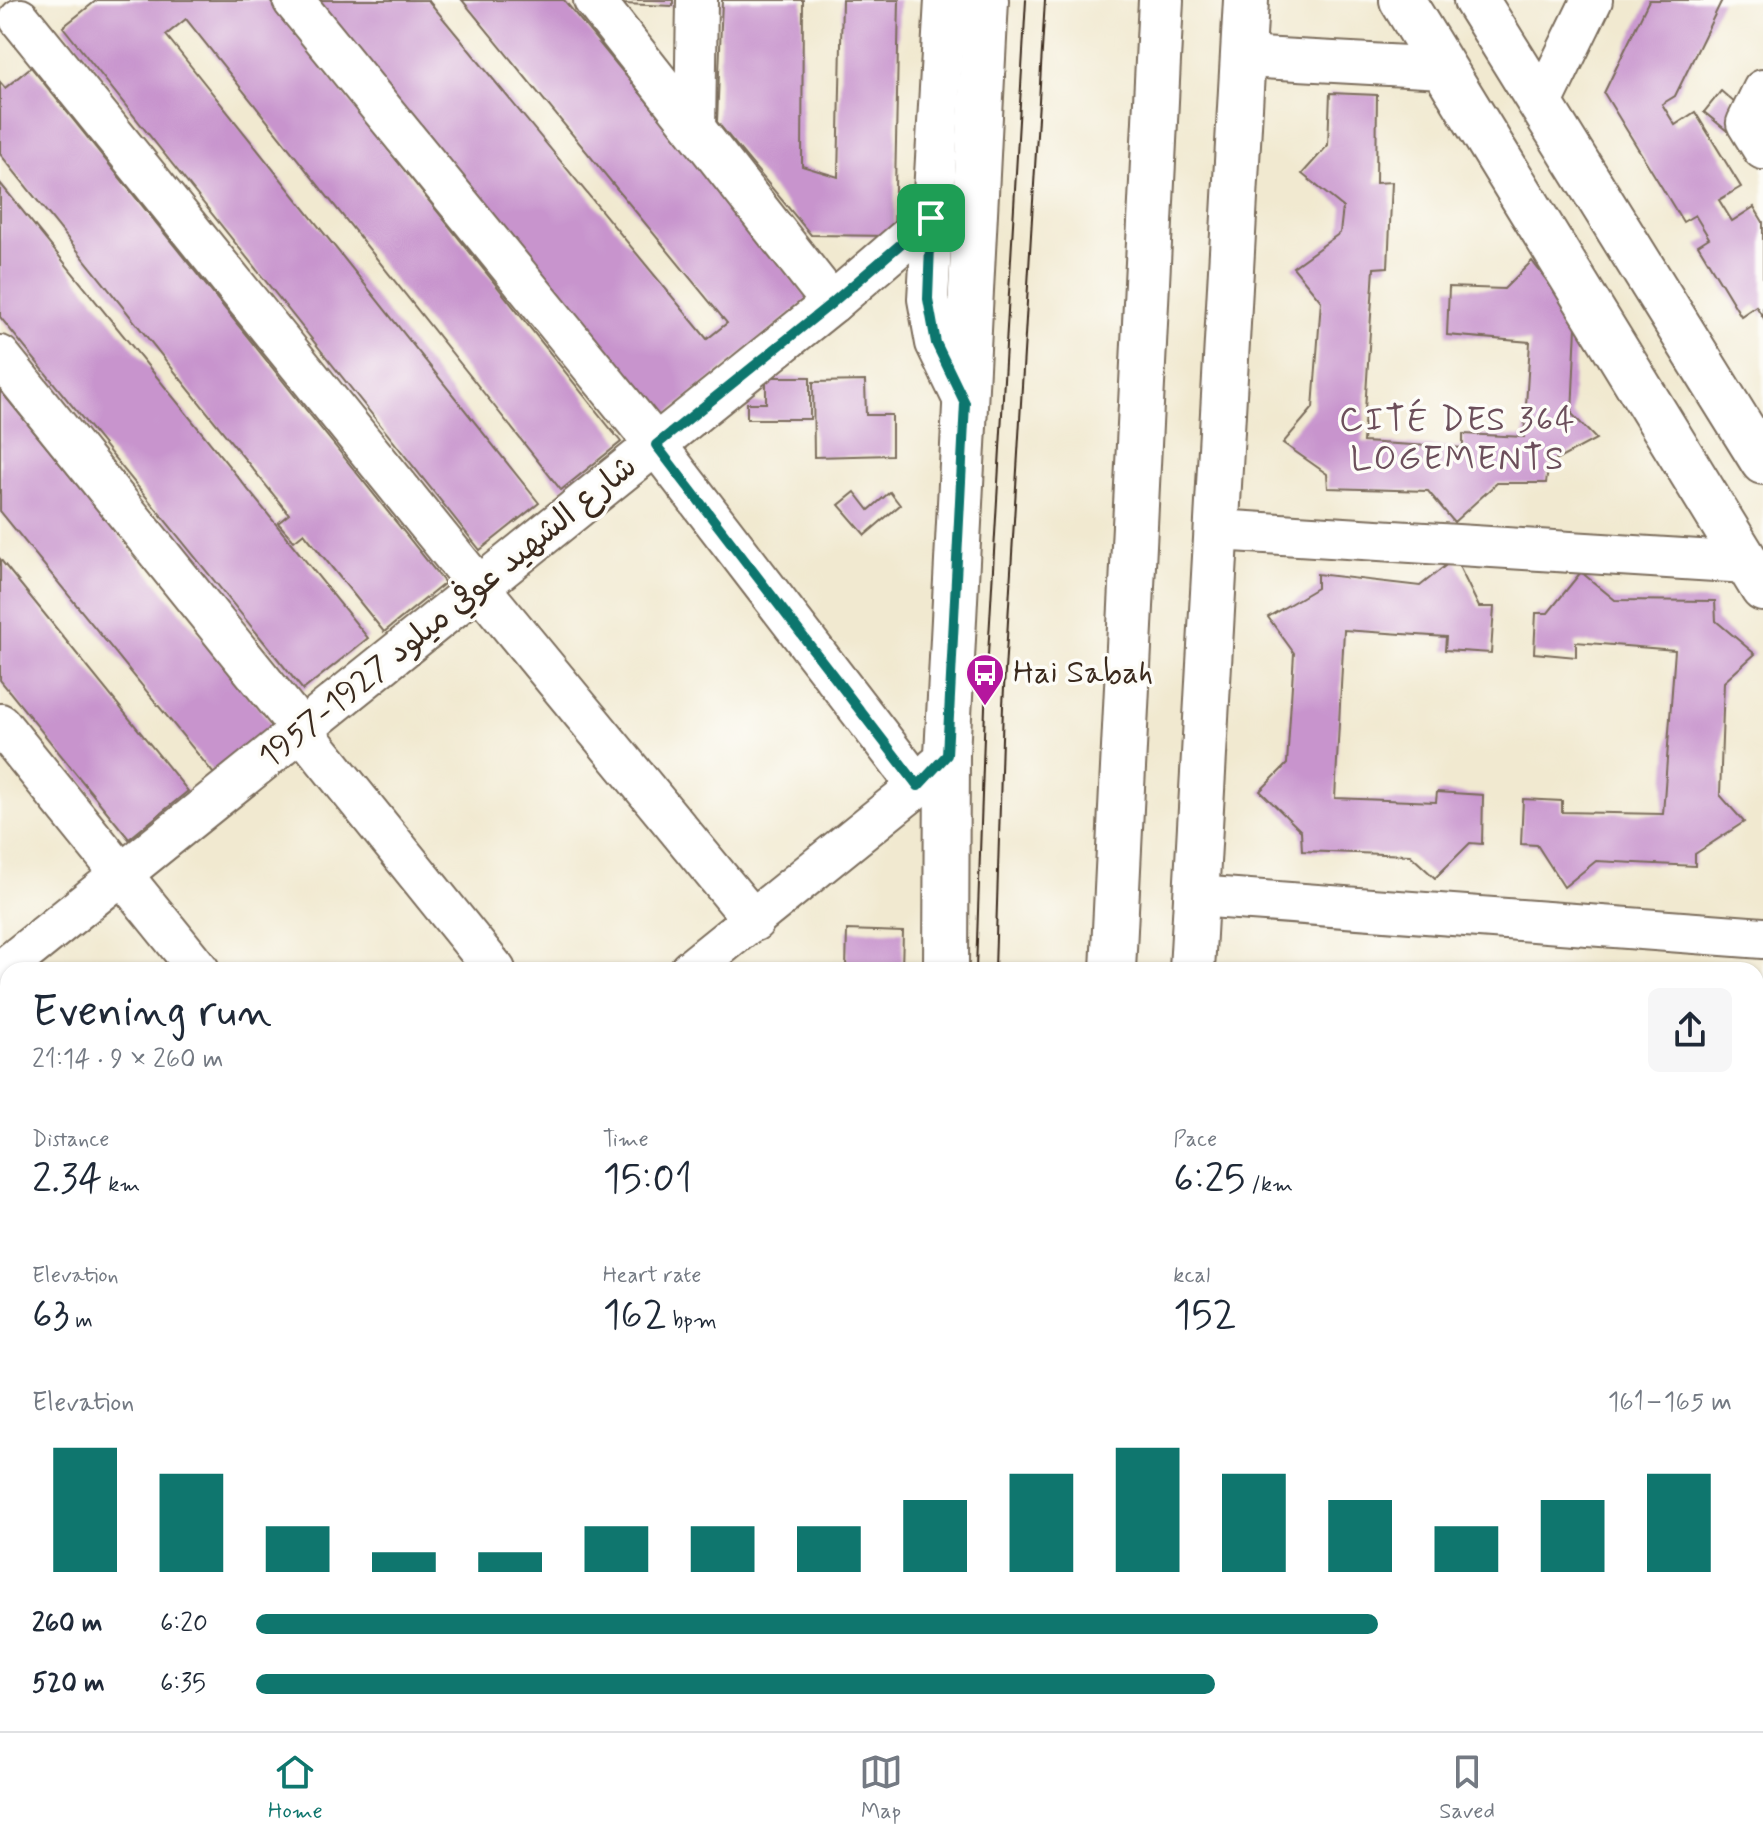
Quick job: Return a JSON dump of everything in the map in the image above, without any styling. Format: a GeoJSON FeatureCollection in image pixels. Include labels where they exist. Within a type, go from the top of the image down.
{"type":"FeatureCollection","features":[{"type":"Feature","properties":{"kind":"street"},"geometry":{"type":"LineString","coordinates":[[293,0],[656,445],[932,771]]}},
{"type":"Feature","properties":{"kind":"street"},"geometry":{"type":"LineString","coordinates":[[594,0],[832,303]]}},
{"type":"Feature","properties":{"kind":"street"},"geometry":{"type":"LineString","coordinates":[[695,128],[697,0]]}},
{"type":"Feature","properties":{"kind":"street"},"geometry":{"type":"LineString","coordinates":[[945,0],[928,299],[936,343],[965,403]]}},
{"type":"Feature","properties":{"kind":"street"},"geometry":{"type":"LineString","coordinates":[[945,962],[932,771],[965,403],[986,0]]}},
{"type":"Feature","properties":{"kind":"street"},"geometry":{"type":"LineString","coordinates":[[1113,962],[1161,0]]}},
{"type":"Feature","properties":{"kind":"street"},"geometry":{"type":"LineString","coordinates":[[1192,962],[1246,0]]}},
{"type":"Feature","properties":{"kind":"street"},"geometry":{"type":"LineString","coordinates":[[1402,0],[1755,576]]}},
{"type":"Feature","properties":{"kind":"street"},"geometry":{"type":"LineString","coordinates":[[1476,0],[1763,462]]}},
{"type":"Feature","properties":{"kind":"street"},"geometry":{"type":"LineString","coordinates":[[1542,103],[1592,0]]}},
{"type":"Feature","properties":{"kind":"street"},"geometry":{"type":"LineString","coordinates":[[21,19],[479,587],[754,921]]}},
{"type":"Feature","properties":{"kind":"street"},"geometry":{"type":"LineString","coordinates":[[1243,57],[1443,68]]}},
{"type":"Feature","properties":{"kind":"street"},"geometry":{"type":"LineString","coordinates":[[1763,90],[1747,123],[1763,149]]}},
{"type":"Feature","properties":{"kind":"street","name":"شارع الشهيد عوفي ميلود 1927-1957"},"geometry":{"type":"LineString","coordinates":[[12,962],[832,303],[931,218]]}},
{"type":"Feature","properties":{"kind":"street"},"geometry":{"type":"LineString","coordinates":[[0,356],[488,962]]}},
{"type":"Feature","properties":{"kind":"street"},"geometry":{"type":"LineString","coordinates":[[1217,530],[1755,576]]}},
{"type":"Feature","properties":{"kind":"street"},"geometry":{"type":"LineString","coordinates":[[0,724],[193,962]]}},
{"type":"Feature","properties":{"kind":"street"},"geometry":{"type":"LineString","coordinates":[[700,962],[754,921],[932,771]]}},
{"type":"Feature","properties":{"kind":"street"},"geometry":{"type":"LineString","coordinates":[[1196,896],[1703,953],[1763,938]]}},
{"type":"Feature","properties":{"kind":"building"},"geometry":{"type":"Polygon","coordinates":[[[97,0],[269,0],[621,442],[561,490],[186,19],[166,35],[539,503],[480,550],[63,27],[97,0]]]}},
{"type":"Feature","properties":{"kind":"building"},"geometry":{"type":"Polygon","coordinates":[[[310,0],[428,0],[707,339],[727,323],[462,0],[564,0],[809,299],[657,423],[310,0]]]}},
{"type":"Feature","properties":{"kind":"building"},"geometry":{"type":"Polygon","coordinates":[[[618,0],[673,0],[673,6],[622,4],[618,0]]]}},
{"type":"Feature","properties":{"kind":"building"},"geometry":{"type":"Polygon","coordinates":[[[722,0],[803,0],[802,166],[838,177],[842,0],[899,0],[894,236],[811,235],[717,122],[722,0]]]}},
{"type":"Feature","properties":{"kind":"building"},"geometry":{"type":"Polygon","coordinates":[[[1649,0],[1722,0],[1675,96],[1662,104],[1675,125],[1695,112],[1741,187],[1719,200],[1732,221],[1754,207],[1763,222],[1763,317],[1756,306],[1741,316],[1698,245],[1709,238],[1695,215],[1683,222],[1604,93],[1649,0]]]}},
{"type":"Feature","properties":{"kind":"building"},"geometry":{"type":"Polygon","coordinates":[[[31,67],[445,583],[384,632],[304,533],[294,541],[278,523],[289,514],[0,154],[0,82],[5,88],[31,67]]]}},
{"type":"Feature","properties":{"kind":"building"},"geometry":{"type":"Polygon","coordinates":[[[1721,91],[1743,110],[1726,130],[1704,112],[1721,91]]]}},
{"type":"Feature","properties":{"kind":"building"},"geometry":{"type":"Polygon","coordinates":[[[1330,93],[1377,95],[1376,183],[1392,182],[1388,267],[1374,268],[1363,442],[1463,448],[1463,434],[1524,437],[1530,342],[1447,335],[1449,287],[1504,289],[1532,261],[1563,302],[1577,304],[1572,414],[1596,439],[1549,464],[1546,483],[1497,483],[1454,522],[1428,491],[1328,488],[1327,474],[1283,443],[1313,408],[1321,301],[1293,267],[1340,233],[1343,207],[1302,174],[1328,145],[1330,93]]]}},
{"type":"Feature","properties":{"kind":"building"},"geometry":{"type":"Polygon","coordinates":[[[0,183],[368,638],[303,690],[0,317],[0,183]]]}},
{"type":"Feature","properties":{"kind":"building"},"geometry":{"type":"Polygon","coordinates":[[[766,377],[810,377],[810,419],[747,419],[747,403],[766,403],[766,377]]]}},
{"type":"Feature","properties":{"kind":"building"},"geometry":{"type":"Polygon","coordinates":[[[865,381],[866,415],[892,415],[892,455],[814,457],[813,382],[865,381]]]}},
{"type":"Feature","properties":{"kind":"building"},"geometry":{"type":"Polygon","coordinates":[[[0,390],[277,730],[218,779],[0,511],[0,390]]]}},
{"type":"Feature","properties":{"kind":"building"},"geometry":{"type":"Polygon","coordinates":[[[855,492],[869,510],[890,492],[900,505],[865,535],[839,505],[855,492]]]}},
{"type":"Feature","properties":{"kind":"building"},"geometry":{"type":"Polygon","coordinates":[[[1455,558],[1479,607],[1494,607],[1491,653],[1445,650],[1446,637],[1344,630],[1335,798],[1436,802],[1437,792],[1483,795],[1482,844],[1470,843],[1435,878],[1410,855],[1302,851],[1301,831],[1260,791],[1287,764],[1294,653],[1268,617],[1317,588],[1317,574],[1420,586],[1455,558]]]}},
{"type":"Feature","properties":{"kind":"building"},"geometry":{"type":"Polygon","coordinates":[[[0,559],[188,791],[129,839],[0,680],[0,559]]]}},
{"type":"Feature","properties":{"kind":"building"},"geometry":{"type":"Polygon","coordinates":[[[1581,572],[1615,600],[1715,601],[1716,621],[1755,654],[1724,682],[1720,795],[1744,822],[1695,854],[1695,866],[1596,861],[1564,887],[1537,845],[1521,844],[1523,799],[1562,801],[1562,812],[1663,814],[1675,650],[1576,642],[1576,657],[1534,653],[1536,613],[1548,613],[1581,572]]]}},
{"type":"Feature","properties":{"kind":"building"},"geometry":{"type":"Polygon","coordinates":[[[847,930],[903,932],[902,962],[846,962],[847,930]]]}},
{"type":"Feature","properties":{"kind":"tram line"},"geometry":{"type":"LineString","coordinates":[[976,962],[985,707],[1026,0]]}},
{"type":"Feature","properties":{"kind":"tram line"},"geometry":{"type":"LineString","coordinates":[[995,962],[1003,705],[1045,0]]}},
{"type":"Feature","properties":{"kind":"place","name":"Hai Sabah"},"geometry":{"type":"Point","coordinates":[985,707]}},
{"type":"Feature","properties":{"kind":"district","name":"CITÉ DES 364 LOGEMENTS"},"geometry":{"type":"Point","coordinates":[1458,440]}},
{"type":"Feature","properties":{"kind":"route"},"geometry":{"type":"LineString","coordinates":[[931,218],[928,299],[936,343],[965,403],[947,755],[918,786],[656,445],[832,303],[931,218]]}}]}
